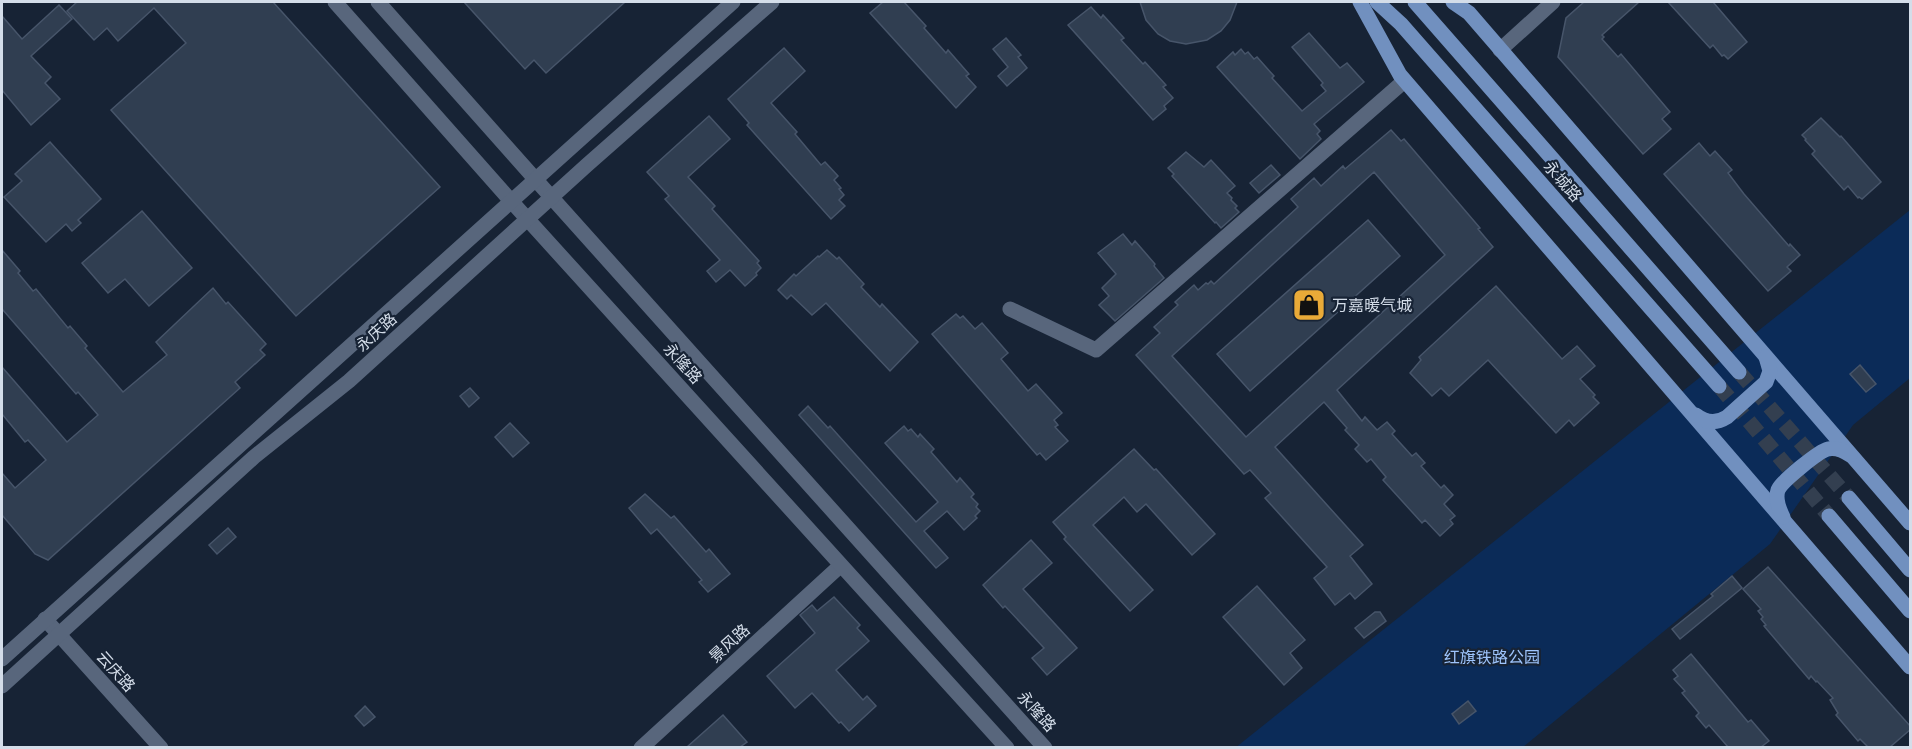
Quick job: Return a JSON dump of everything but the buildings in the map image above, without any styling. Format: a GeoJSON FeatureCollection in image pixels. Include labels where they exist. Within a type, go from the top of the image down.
{"type":"FeatureCollection","features":[{"type":"Feature","properties":{"kind":"main road"},"geometry":{"type":"LineString","coordinates":[[1360,2],[1400,75],[1911,667]]}},
{"type":"Feature","properties":{"kind":"main road","name":"永城路"},"geometry":{"type":"LineString","coordinates":[[1377,2],[1401,24],[1719,386]]}},
{"type":"Feature","properties":{"kind":"main road","name":"永城路"},"geometry":{"type":"LineString","coordinates":[[1415,2],[1739,372]]}},
{"type":"Feature","properties":{"kind":"main road"},"geometry":{"type":"LineString","coordinates":[[1453,2],[1468,13],[1911,523]]}},
{"type":"Feature","properties":{"kind":"main road"},"geometry":{"type":"LineString","coordinates":[[1689,410],[1698,417],[1711,422],[1727,417],[1767,382],[1770,371],[1764,355]]}},
{"type":"Feature","properties":{"kind":"main road"},"geometry":{"type":"LineString","coordinates":[[1787,524],[1778,507],[1777,497],[1778,490],[1786,480],[1824,450],[1843,450],[1855,459]]}},
{"type":"Feature","properties":{"kind":"main road"},"geometry":{"type":"LineString","coordinates":[[1849,498],[1911,570]]}},
{"type":"Feature","properties":{"kind":"main road"},"geometry":{"type":"LineString","coordinates":[[1829,516],[1911,611]]}},
{"type":"Feature","properties":{"kind":"street","name":"永隆路"},"geometry":{"type":"LineString","coordinates":[[335,2],[840,566],[1007,747]]}},
{"type":"Feature","properties":{"kind":"street","name":"永隆路"},"geometry":{"type":"LineString","coordinates":[[378,2],[1045,747]]}},
{"type":"Feature","properties":{"kind":"street","name":"永庆路"},"geometry":{"type":"LineString","coordinates":[[2,659],[733,2]]}},
{"type":"Feature","properties":{"kind":"street","name":"永庆路"},"geometry":{"type":"LineString","coordinates":[[2,686],[254,458],[349,381],[551,197],[772,2]]}},
{"type":"Feature","properties":{"kind":"street"},"geometry":{"type":"LineString","coordinates":[[1500,50],[1553,2]]}},
{"type":"Feature","properties":{"kind":"street"},"geometry":{"type":"LineString","coordinates":[[1010,309],[1096,350],[1402,83]]}},
{"type":"Feature","properties":{"kind":"street","name":"景风路"},"geometry":{"type":"LineString","coordinates":[[641,747],[840,566]]}},
{"type":"Feature","properties":{"kind":"street","name":"云庆路"},"geometry":{"type":"LineString","coordinates":[[45,619],[161,747]]}},
{"type":"Feature","properties":{"kind":"green space","name":"红旗铁路公园"},"geometry":{"type":"Polygon","coordinates":[[[1910,210],[1910,378],[1853,425],[1770,544],[1523,747],[1235,748],[1910,210]]]}},
{"type":"Feature","properties":{"kind":"tunnel"},"geometry":{"type":"LineString","coordinates":[[1739,372],[1849,498]]}},
{"type":"Feature","properties":{"kind":"tunnel"},"geometry":{"type":"LineString","coordinates":[[1719,386],[1829,516]]}},
{"type":"Feature","properties":{"kind":"place","name":"万嘉暖气城"},"geometry":{"type":"Point","coordinates":[1309,305]}}]}
